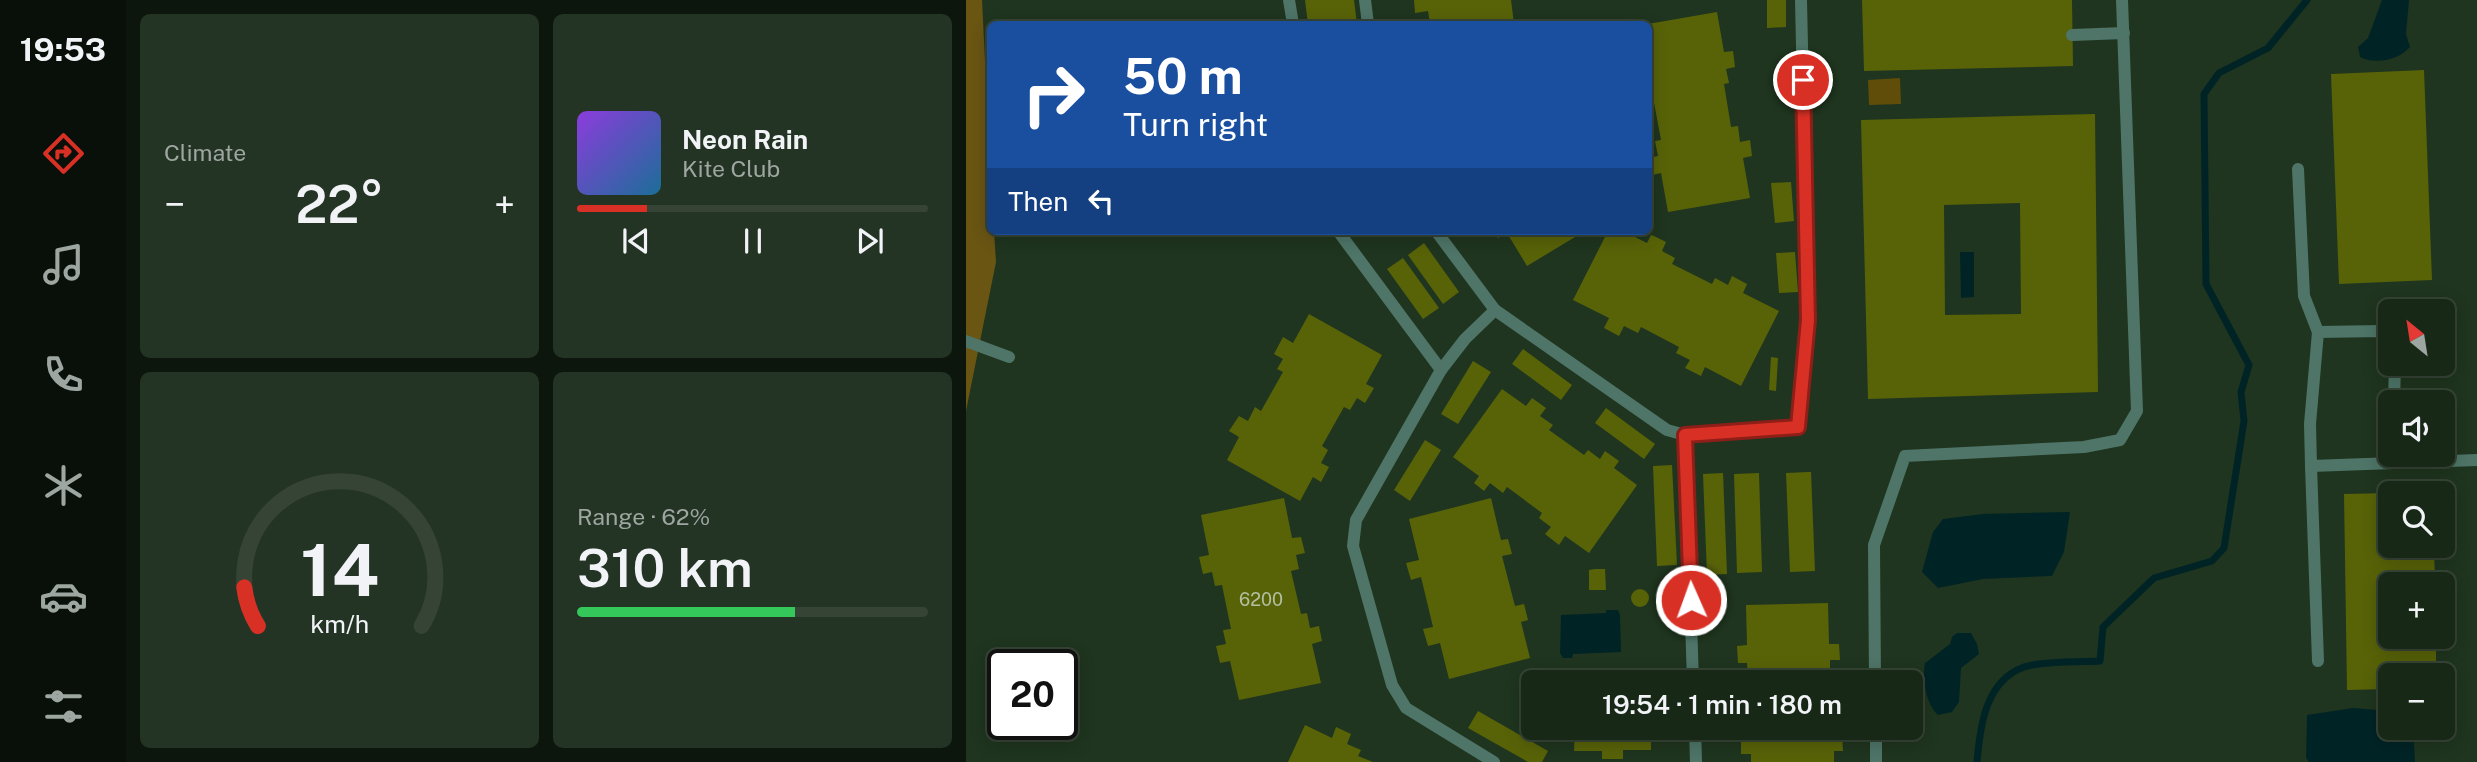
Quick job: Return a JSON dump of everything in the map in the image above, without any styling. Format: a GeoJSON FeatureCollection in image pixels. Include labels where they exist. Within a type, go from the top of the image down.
{"type":"FeatureCollection","features":[{"type":"Feature","properties":{"kind":"lane"},"geometry":{"type":"LineString","coordinates":[[1289,0],[1292,21]]}},
{"type":"Feature","properties":{"kind":"lane"},"geometry":{"type":"LineString","coordinates":[[1365,0],[1368,21]]}},
{"type":"Feature","properties":{"kind":"lane"},"geometry":{"type":"LineString","coordinates":[[1439,235],[1495,310],[1667,430],[1685,435],[1798,427],[1808,320],[1801,0]]}},
{"type":"Feature","properties":{"kind":"lane"},"geometry":{"type":"LineString","coordinates":[[1875,670],[1874,545],[1905,456],[2084,447],[2120,440],[2137,411],[2122,0]]}},
{"type":"Feature","properties":{"kind":"lane"},"geometry":{"type":"LineString","coordinates":[[2072,35],[2124,33]]}},
{"type":"Feature","properties":{"kind":"lane"},"geometry":{"type":"LineString","coordinates":[[2298,169],[2304,296],[2318,332],[2310,424],[2318,661]]}},
{"type":"Feature","properties":{"kind":"lane"},"geometry":{"type":"LineString","coordinates":[[1341,235],[1441,370]]}},
{"type":"Feature","properties":{"kind":"lane"},"geometry":{"type":"LineString","coordinates":[[1494,762],[1406,708],[1397,697],[1353,546],[1356,520],[1441,370],[1465,340],[1495,310]]}},
{"type":"Feature","properties":{"kind":"lane"},"geometry":{"type":"LineString","coordinates":[[2318,332],[2378,331]]}},
{"type":"Feature","properties":{"kind":"lane"},"geometry":{"type":"LineString","coordinates":[[966,341],[1009,357]]}},
{"type":"Feature","properties":{"kind":"lane"},"geometry":{"type":"LineString","coordinates":[[1685,435],[1693,670]]}},
{"type":"Feature","properties":{"kind":"lane"},"geometry":{"type":"LineString","coordinates":[[2455,460],[2477,460]]}},
{"type":"Feature","properties":{"kind":"lane"},"geometry":{"type":"LineString","coordinates":[[2311,466],[2378,461]]}},
{"type":"Feature","properties":{"kind":"lane"},"geometry":{"type":"LineString","coordinates":[[1695,740],[1696,762]]}},
{"type":"Feature","properties":{"kind":"lane"},"geometry":{"type":"LineString","coordinates":[[1876,740],[1876,762]]}},
{"type":"Feature","properties":{"kind":"shaded area"},"geometry":{"type":"Polygon","coordinates":[[[966,0],[982,0],[987,102],[987,235],[994,235],[996,262],[966,411],[966,0]]]}},
{"type":"Feature","properties":{"kind":"shaded area"},"geometry":{"type":"Polygon","coordinates":[[[1900,78],[1901,104],[1869,105],[1868,80],[1900,78]]]}},
{"type":"Feature","properties":{"kind":"water"},"geometry":{"type":"Polygon","coordinates":[[[2382,0],[2409,0],[2406,34],[2410,47],[2393,58],[2373,61],[2360,57],[2358,47],[2368,38],[2382,0]]]}},
{"type":"Feature","properties":{"kind":"water"},"geometry":{"type":"Polygon","coordinates":[[[1960,252],[1974,252],[1974,297],[1961,298],[1960,252]]]}},
{"type":"Feature","properties":{"kind":"water"},"geometry":{"type":"Polygon","coordinates":[[[2070,512],[2064,552],[2052,576],[1983,579],[1938,588],[1922,572],[1933,532],[1943,519],[1983,514],[2070,512]]]}},
{"type":"Feature","properties":{"kind":"water"},"geometry":{"type":"Polygon","coordinates":[[[1606,610],[1618,610],[1620,615],[1621,652],[1573,654],[1572,658],[1563,658],[1560,653],[1561,615],[1606,613],[1606,610]]]}},
{"type":"Feature","properties":{"kind":"water"},"geometry":{"type":"Polygon","coordinates":[[[1957,633],[1971,633],[1979,654],[1961,668],[1959,702],[1952,712],[1938,715],[1930,704],[1926,691],[1925,663],[1950,644],[1957,633]]]}},
{"type":"Feature","properties":{"kind":"water"},"geometry":{"type":"Polygon","coordinates":[[[2353,708],[2378,710],[2378,740],[2414,740],[2415,762],[2309,762],[2306,758],[2307,715],[2353,708]]]}},
{"type":"Feature","properties":{"kind":"building"},"geometry":{"type":"Polygon","coordinates":[[[1305,0],[1354,0],[1357,21],[1308,21],[1305,0]]]}},
{"type":"Feature","properties":{"kind":"building"},"geometry":{"type":"Polygon","coordinates":[[[1414,0],[1511,0],[1514,21],[1430,21],[1428,11],[1415,13],[1414,0]]]}},
{"type":"Feature","properties":{"kind":"building"},"geometry":{"type":"Polygon","coordinates":[[[1767,0],[1786,0],[1786,27],[1767,28],[1767,0]]]}},
{"type":"Feature","properties":{"kind":"building"},"geometry":{"type":"Polygon","coordinates":[[[1862,0],[2072,0],[2073,66],[1864,71],[1862,0]]]}},
{"type":"Feature","properties":{"kind":"building"},"geometry":{"type":"Polygon","coordinates":[[[1717,12],[1724,52],[1733,51],[1735,67],[1726,69],[1729,83],[1724,84],[1731,127],[1738,126],[1740,142],[1750,140],[1752,156],[1743,158],[1750,198],[1668,212],[1661,173],[1652,175],[1652,157],[1658,156],[1655,141],[1661,140],[1652,97],[1652,23],[1717,12]]]}},
{"type":"Feature","properties":{"kind":"building"},"geometry":{"type":"Polygon","coordinates":[[[2424,70],[2432,280],[2339,284],[2331,74],[2424,70]]]}},
{"type":"Feature","properties":{"kind":"building"},"geometry":{"type":"Polygon","coordinates":[[[2095,114],[2098,392],[1868,399],[1861,120],[2095,114]],[[2020,203],[1944,205],[1945,315],[2021,314],[2020,203]]]}},
{"type":"Feature","properties":{"kind":"building"},"geometry":{"type":"Polygon","coordinates":[[[1791,182],[1794,221],[1775,223],[1771,183],[1791,182]]]}},
{"type":"Feature","properties":{"kind":"building"},"geometry":{"type":"Polygon","coordinates":[[[1508,235],[1578,235],[1527,266],[1508,235]]]}},
{"type":"Feature","properties":{"kind":"building"},"geometry":{"type":"Polygon","coordinates":[[[1606,235],[1631,235],[1647,243],[1651,235],[1666,242],[1662,251],[1675,258],[1672,264],[1712,284],[1715,278],[1728,285],[1732,276],[1747,284],[1743,293],[1779,311],[1741,386],[1705,367],[1701,376],[1685,368],[1690,360],[1676,353],[1679,347],[1641,327],[1638,333],[1624,326],[1619,336],[1604,328],[1609,318],[1573,300],[1606,235]]]}},
{"type":"Feature","properties":{"kind":"building"},"geometry":{"type":"Polygon","coordinates":[[[1424,243],[1459,292],[1443,304],[1408,255],[1424,243]]]}},
{"type":"Feature","properties":{"kind":"building"},"geometry":{"type":"Polygon","coordinates":[[[1795,252],[1798,292],[1779,293],[1776,253],[1795,252]]]}},
{"type":"Feature","properties":{"kind":"building"},"geometry":{"type":"Polygon","coordinates":[[[1403,258],[1439,308],[1423,319],[1387,269],[1403,258]]]}},
{"type":"Feature","properties":{"kind":"building"},"geometry":{"type":"Polygon","coordinates":[[[1309,314],[1382,355],[1366,384],[1374,388],[1365,403],[1357,398],[1350,410],[1344,407],[1322,446],[1328,450],[1321,463],[1329,467],[1321,482],[1313,477],[1300,501],[1227,460],[1239,437],[1229,431],[1239,416],[1248,421],[1255,407],[1261,411],[1283,372],[1277,369],[1283,359],[1274,354],[1283,337],[1293,343],[1309,314]]]}},
{"type":"Feature","properties":{"kind":"building"},"geometry":{"type":"Polygon","coordinates":[[[1523,349],[1572,385],[1561,400],[1512,364],[1523,349]]]}},
{"type":"Feature","properties":{"kind":"building"},"geometry":{"type":"Polygon","coordinates":[[[1771,357],[1778,358],[1776,391],[1769,390],[1771,357]]]}},
{"type":"Feature","properties":{"kind":"building"},"geometry":{"type":"Polygon","coordinates":[[[1473,361],[1491,372],[1458,424],[1441,414],[1473,361]]]}},
{"type":"Feature","properties":{"kind":"building"},"geometry":{"type":"Polygon","coordinates":[[[1502,389],[1526,406],[1532,398],[1546,408],[1540,416],[1553,425],[1549,430],[1584,455],[1588,450],[1600,459],[1605,451],[1619,461],[1614,468],[1637,485],[1589,553],[1565,536],[1559,545],[1545,534],[1551,527],[1539,518],[1542,513],[1507,487],[1503,493],[1490,483],[1484,491],[1474,483],[1479,476],[1453,457],[1502,389]]]}},
{"type":"Feature","properties":{"kind":"building"},"geometry":{"type":"Polygon","coordinates":[[[1606,408],[1655,444],[1644,459],[1595,423],[1606,408]]]}},
{"type":"Feature","properties":{"kind":"building"},"geometry":{"type":"Polygon","coordinates":[[[1425,440],[1441,450],[1410,501],[1394,490],[1425,440]]]}},
{"type":"Feature","properties":{"kind":"building"},"geometry":{"type":"Polygon","coordinates":[[[1672,465],[1677,565],[1657,566],[1653,466],[1672,465]]]}},
{"type":"Feature","properties":{"kind":"building"},"geometry":{"type":"Polygon","coordinates":[[[1811,472],[1815,571],[1790,572],[1786,473],[1811,472]]]}},
{"type":"Feature","properties":{"kind":"building"},"geometry":{"type":"Polygon","coordinates":[[[1723,473],[1727,574],[1707,575],[1703,474],[1723,473]]]}},
{"type":"Feature","properties":{"kind":"building"},"geometry":{"type":"Polygon","coordinates":[[[1759,473],[1762,572],[1737,573],[1734,474],[1759,473]]]}},
{"type":"Feature","properties":{"kind":"building"},"geometry":{"type":"Polygon","coordinates":[[[2378,493],[2378,558],[2434,558],[2435,572],[2378,572],[2378,649],[2436,649],[2436,663],[2378,663],[2378,689],[2347,690],[2344,494],[2378,493]]]}},
{"type":"Feature","properties":{"kind":"building"},"geometry":{"type":"Polygon","coordinates":[[[1284,498],[1292,538],[1301,537],[1305,553],[1296,555],[1299,569],[1291,571],[1301,614],[1307,613],[1310,628],[1319,626],[1322,641],[1312,644],[1321,683],[1239,700],[1230,661],[1220,663],[1216,646],[1226,644],[1223,630],[1231,629],[1222,585],[1215,586],[1212,572],[1203,574],[1199,557],[1209,555],[1201,515],[1284,498]]]}},
{"type":"Feature","properties":{"kind":"building"},"geometry":{"type":"Polygon","coordinates":[[[1491,498],[1501,540],[1508,539],[1512,554],[1502,556],[1515,606],[1524,604],[1528,620],[1521,622],[1530,658],[1449,679],[1440,643],[1428,646],[1423,629],[1433,627],[1421,577],[1411,580],[1406,563],[1419,560],[1409,519],[1491,498]]]}},
{"type":"Feature","properties":{"kind":"building"},"geometry":{"type":"Polygon","coordinates":[[[1605,569],[1606,590],[1589,590],[1589,570],[1605,569]]]}},
{"type":"Feature","properties":{"kind":"building"},"geometry":{"type":"Polygon","coordinates":[[[1640,589],[1646,592],[1649,598],[1646,604],[1640,607],[1634,604],[1631,598],[1634,592],[1640,589]]]}},
{"type":"Feature","properties":{"kind":"building"},"geometry":{"type":"Polygon","coordinates":[[[1828,603],[1829,644],[1839,644],[1840,660],[1830,660],[1830,670],[1748,670],[1747,663],[1738,663],[1737,646],[1747,645],[1746,605],[1828,603]]]}},
{"type":"Feature","properties":{"kind":"building"},"geometry":{"type":"Polygon","coordinates":[[[1478,711],[1521,736],[1521,740],[1529,740],[1548,751],[1542,762],[1528,762],[1468,728],[1478,711]]]}},
{"type":"Feature","properties":{"kind":"building"},"geometry":{"type":"Polygon","coordinates":[[[1305,725],[1332,738],[1336,727],[1351,734],[1347,744],[1361,750],[1358,756],[1373,762],[1288,762],[1305,725]]]}},
{"type":"Feature","properties":{"kind":"building"},"geometry":{"type":"Polygon","coordinates":[[[1574,740],[1651,740],[1651,750],[1623,750],[1623,759],[1602,759],[1602,751],[1574,751],[1574,740]]]}},
{"type":"Feature","properties":{"kind":"building"},"geometry":{"type":"Polygon","coordinates":[[[1741,740],[1842,740],[1843,751],[1834,751],[1834,762],[1751,762],[1751,754],[1741,754],[1741,740]]]}},
{"type":"Feature","properties":{"kind":"waterway"},"geometry":{"type":"LineString","coordinates":[[1977,762],[1987,707],[1993,694],[2011,674],[2024,667],[2040,664],[2100,661],[2103,627],[2154,578],[2212,561],[2224,548],[2244,421],[2241,392],[2249,365],[2206,284],[2204,94],[2219,73],[2268,48],[2307,0]]}},
{"type":"Feature","properties":{"kind":"route"},"geometry":{"type":"LineString","coordinates":[[1691,600],[1685,435],[1798,427],[1808,320],[1803,80]]}}]}
